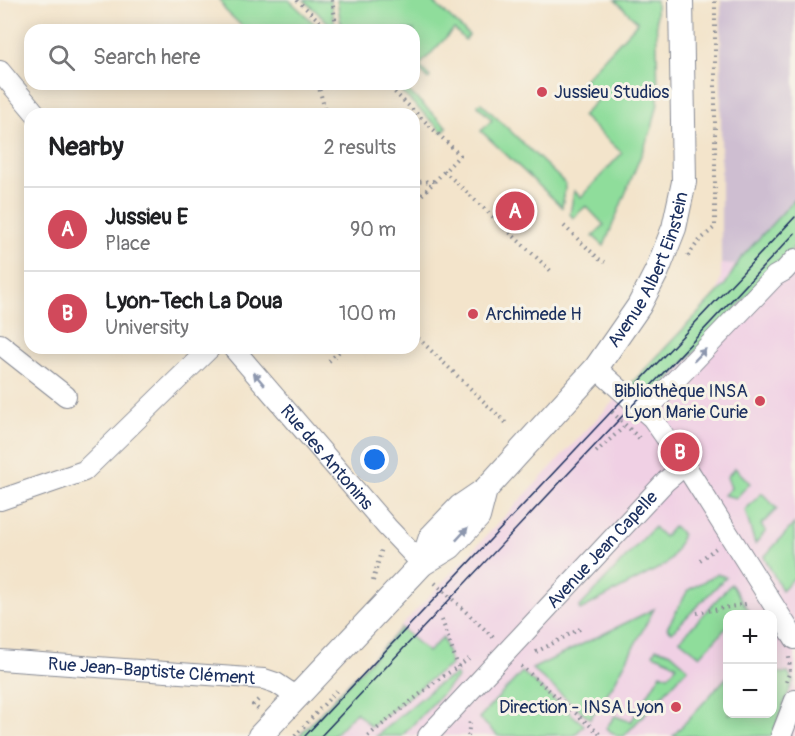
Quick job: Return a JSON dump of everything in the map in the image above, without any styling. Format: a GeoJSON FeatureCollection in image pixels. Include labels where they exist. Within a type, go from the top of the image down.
{"type":"FeatureCollection","features":[{"type":"Feature","properties":{"kind":"street","name":"Avenue Albert Einstein"},"geometry":{"type":"LineString","coordinates":[[260,736],[422,564],[431,537],[460,507],[485,490],[596,368],[639,306],[657,271],[674,228],[684,182],[681,0]]}},
{"type":"Feature","properties":{"kind":"street"},"geometry":{"type":"LineString","coordinates":[[0,71],[31,108]]}},
{"type":"Feature","properties":{"kind":"street"},"geometry":{"type":"LineString","coordinates":[[645,412],[775,276],[789,265]]}},
{"type":"Feature","properties":{"kind":"street"},"geometry":{"type":"LineString","coordinates":[[0,344],[66,396]]}},
{"type":"Feature","properties":{"kind":"street"},"geometry":{"type":"LineString","coordinates":[[0,501],[84,471],[204,354]]}},
{"type":"Feature","properties":{"kind":"street","name":"Rue des Antonins"},"geometry":{"type":"LineString","coordinates":[[238,354],[422,564]]}},
{"type":"Feature","properties":{"kind":"street"},"geometry":{"type":"LineString","coordinates":[[596,368],[645,412],[672,445],[791,646]]}},
{"type":"Feature","properties":{"kind":"street","name":"Avenue Jean Capelle"},"geometry":{"type":"LineString","coordinates":[[428,736],[666,482],[685,465]]}},
{"type":"Feature","properties":{"kind":"street","name":"Rue Jean-Baptiste Clément"},"geometry":{"type":"LineString","coordinates":[[0,660],[264,679],[276,683],[297,697]]}},
{"type":"Feature","properties":{"kind":"street"},"geometry":{"type":"LineString","coordinates":[[782,736],[790,692]]}},
{"type":"Feature","properties":{"kind":"path"},"geometry":{"type":"LineString","coordinates":[[297,0],[323,24]]}},
{"type":"Feature","properties":{"kind":"path"},"geometry":{"type":"LineString","coordinates":[[332,0],[336,24]]}},
{"type":"Feature","properties":{"kind":"path"},"geometry":{"type":"LineString","coordinates":[[320,90],[324,108]]}},
{"type":"Feature","properties":{"kind":"path"},"geometry":{"type":"LineString","coordinates":[[392,90],[411,108]]}},
{"type":"Feature","properties":{"kind":"path"},"geometry":{"type":"LineString","coordinates":[[420,117],[460,155],[420,197]]}},
{"type":"Feature","properties":{"kind":"path"},"geometry":{"type":"LineString","coordinates":[[444,171],[552,272]]}},
{"type":"Feature","properties":{"kind":"path"},"geometry":{"type":"LineString","coordinates":[[420,182],[435,181]]}},
{"type":"Feature","properties":{"kind":"path"},"geometry":{"type":"LineString","coordinates":[[564,226],[605,262]]}},
{"type":"Feature","properties":{"kind":"path"},"geometry":{"type":"LineString","coordinates":[[420,340],[506,423]]}},
{"type":"Feature","properties":{"kind":"path"},"geometry":{"type":"LineString","coordinates":[[329,361],[337,354]]}},
{"type":"Feature","properties":{"kind":"path"},"geometry":{"type":"LineString","coordinates":[[612,412],[643,441]]}},
{"type":"Feature","properties":{"kind":"path"},"geometry":{"type":"LineString","coordinates":[[596,452],[626,425]]}},
{"type":"Feature","properties":{"kind":"path"},"geometry":{"type":"LineString","coordinates":[[422,564],[431,579],[496,641]]}},
{"type":"Feature","properties":{"kind":"path"},"geometry":{"type":"LineString","coordinates":[[697,613],[746,604]]}},
{"type":"Feature","properties":{"kind":"path"},"geometry":{"type":"LineString","coordinates":[[442,620],[460,673]]}},
{"type":"Feature","properties":{"kind":"path"},"geometry":{"type":"LineString","coordinates":[[528,657],[580,629]]}},
{"type":"Feature","properties":{"kind":"path"},"geometry":{"type":"LineString","coordinates":[[487,647],[503,634]]}},
{"type":"Feature","properties":{"kind":"path"},"geometry":{"type":"LineString","coordinates":[[790,692],[791,646]]}},
{"type":"Feature","properties":{"kind":"path"},"geometry":{"type":"LineString","coordinates":[[368,736],[435,682],[478,654]]}},
{"type":"Feature","properties":{"kind":"path"},"geometry":{"type":"LineString","coordinates":[[520,665],[602,736]]}},
{"type":"Feature","properties":{"kind":"path"},"geometry":{"type":"LineString","coordinates":[[789,673],[795,675]]}},
{"type":"Feature","properties":{"kind":"path"},"geometry":{"type":"LineString","coordinates":[[468,736],[470,719]]}},
{"type":"Feature","properties":{"kind":"shaded area"},"geometry":{"type":"Polygon","coordinates":[[[721,0],[795,0],[795,736],[297,736],[718,291],[721,276],[721,0]]]}},
{"type":"Feature","properties":{"kind":"shaded area"},"geometry":{"type":"Polygon","coordinates":[[[721,0],[795,0],[795,201],[735,265],[721,264],[721,0]]]}},
{"type":"Feature","properties":{"kind":"green space"},"geometry":{"type":"Polygon","coordinates":[[[220,0],[289,0],[315,24],[240,24],[225,10],[220,0]]]}},
{"type":"Feature","properties":{"kind":"green space"},"geometry":{"type":"Polygon","coordinates":[[[304,0],[330,0],[335,24],[330,24],[304,0]]]}},
{"type":"Feature","properties":{"kind":"green space"},"geometry":{"type":"Polygon","coordinates":[[[337,0],[431,0],[469,35],[465,40],[454,29],[420,65],[420,24],[341,24],[337,0]]]}},
{"type":"Feature","properties":{"kind":"green space"},"geometry":{"type":"Polygon","coordinates":[[[615,0],[656,0],[658,103],[652,128],[604,246],[593,236],[604,225],[586,206],[573,218],[570,214],[574,191],[581,197],[622,153],[582,116],[598,99],[581,83],[638,22],[615,0]]]}},
{"type":"Feature","properties":{"kind":"green space"},"geometry":{"type":"Polygon","coordinates":[[[420,67],[430,77],[428,79],[420,71],[420,67]]]}},
{"type":"Feature","properties":{"kind":"green space"},"geometry":{"type":"Polygon","coordinates":[[[399,90],[407,90],[447,127],[443,132],[399,90]]]}},
{"type":"Feature","properties":{"kind":"green space"},"geometry":{"type":"Polygon","coordinates":[[[481,103],[566,184],[562,207],[481,131],[492,120],[478,106],[481,103]]]}},
{"type":"Feature","properties":{"kind":"green space"},"geometry":{"type":"Polygon","coordinates":[[[795,199],[795,246],[652,397],[646,398],[631,384],[725,285],[741,258],[795,199]]]}},
{"type":"Feature","properties":{"kind":"green space"},"geometry":{"type":"Polygon","coordinates":[[[735,468],[750,483],[736,498],[724,495],[731,488],[727,477],[735,468]]]}},
{"type":"Feature","properties":{"kind":"green space"},"geometry":{"type":"Polygon","coordinates":[[[762,493],[777,509],[761,525],[766,531],[755,544],[745,510],[762,493]]]}},
{"type":"Feature","properties":{"kind":"green space"},"geometry":{"type":"Polygon","coordinates":[[[794,524],[795,577],[782,590],[764,557],[794,524]]]}},
{"type":"Feature","properties":{"kind":"green space"},"geometry":{"type":"Polygon","coordinates":[[[674,526],[682,534],[676,551],[665,565],[580,610],[579,608],[654,527],[664,537],[674,526]]]}},
{"type":"Feature","properties":{"kind":"green space"},"geometry":{"type":"Polygon","coordinates":[[[717,574],[726,577],[672,632],[667,628],[688,590],[717,574]]]}},
{"type":"Feature","properties":{"kind":"green space"},"geometry":{"type":"Polygon","coordinates":[[[731,584],[748,610],[723,610],[723,631],[700,656],[680,640],[731,584]]]}},
{"type":"Feature","properties":{"kind":"green space"},"geometry":{"type":"Polygon","coordinates":[[[654,609],[613,685],[590,719],[532,669],[654,609]]]}},
{"type":"Feature","properties":{"kind":"green space"},"geometry":{"type":"Polygon","coordinates":[[[401,628],[428,652],[443,637],[451,665],[371,727],[356,712],[333,736],[299,736],[401,628]]]}},
{"type":"Feature","properties":{"kind":"green space"},"geometry":{"type":"Polygon","coordinates":[[[656,648],[671,653],[688,668],[624,736],[617,736],[606,728],[615,716],[631,722],[661,673],[668,676],[677,666],[653,654],[656,648]]]}},
{"type":"Feature","properties":{"kind":"green space"},"geometry":{"type":"Polygon","coordinates":[[[522,672],[584,725],[575,735],[498,736],[479,718],[522,672]]]}},
{"type":"Feature","properties":{"kind":"green space"},"geometry":{"type":"Polygon","coordinates":[[[777,672],[788,673],[793,681],[772,736],[673,736],[723,681],[723,718],[777,718],[777,672]]]}},
{"type":"Feature","properties":{"kind":"green space"},"geometry":{"type":"Polygon","coordinates":[[[456,674],[458,677],[402,736],[376,736],[437,685],[456,674]]]}},
{"type":"Feature","properties":{"kind":"tram line"},"geometry":{"type":"LineString","coordinates":[[305,736],[795,217]]}},
{"type":"Feature","properties":{"kind":"tram line"},"geometry":{"type":"LineString","coordinates":[[321,736],[795,233]]}},
{"type":"Feature","properties":{"kind":"place","name":"Jussieu Studios"},"geometry":{"type":"Point","coordinates":[542,92]}},
{"type":"Feature","properties":{"kind":"place","name":"Jussieu E"},"geometry":{"type":"Point","coordinates":[515,211]}},
{"type":"Feature","properties":{"kind":"place","name":"Archimede H"},"geometry":{"type":"Point","coordinates":[473,314]}},
{"type":"Feature","properties":{"kind":"place","name":"Bibliothèque INSA Lyon Marie Curie"},"geometry":{"type":"Point","coordinates":[760,401]}},
{"type":"Feature","properties":{"kind":"place","name":"Lyon-Tech La Doua"},"geometry":{"type":"Point","coordinates":[680,452]}},
{"type":"Feature","properties":{"kind":"place","name":"Direction - INSA Lyon"},"geometry":{"type":"Point","coordinates":[676,707]}}]}
